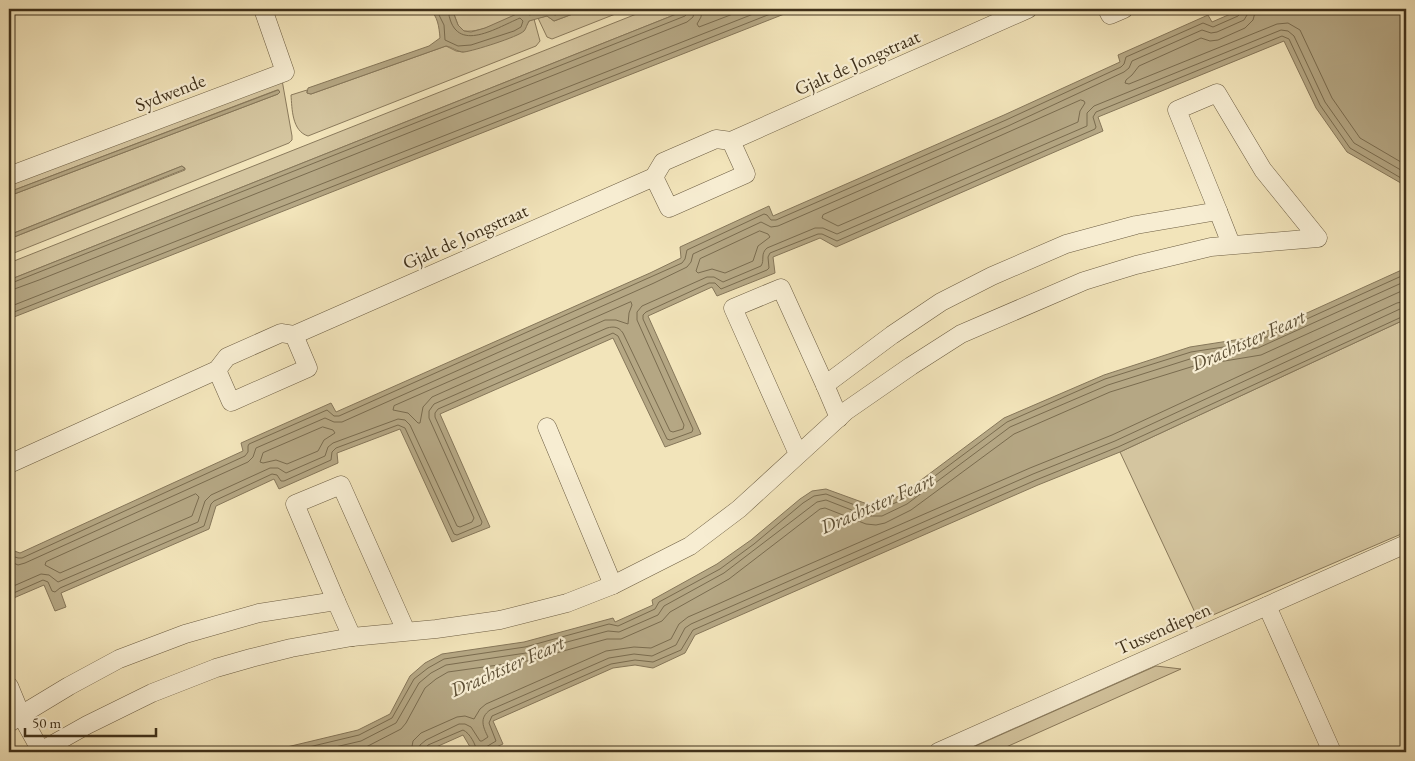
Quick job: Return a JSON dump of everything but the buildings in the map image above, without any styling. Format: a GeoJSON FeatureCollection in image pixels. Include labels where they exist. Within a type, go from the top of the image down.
{"type":"FeatureCollection","features":[{"type":"Feature","properties":{"kind":"street","name":"Sydwende"},"geometry":{"type":"LineString","coordinates":[[9,176],[284,72],[263,9]]}},
{"type":"Feature","properties":{"kind":"street","name":"Gjalt de Jongstraat"},"geometry":{"type":"LineString","coordinates":[[9,464],[217,370],[227,357],[281,334],[294,335],[654,177],[663,162],[716,139],[731,141],[1028,9]]}},
{"type":"Feature","properties":{"kind":"street"},"geometry":{"type":"LineString","coordinates":[[1107,9],[1110,15],[1124,9]]}},
{"type":"Feature","properties":{"kind":"street"},"geometry":{"type":"LineString","coordinates":[[9,686],[15,719],[40,752],[152,693],[216,668],[290,648],[352,637],[436,629],[500,620],[566,604],[613,585],[690,546],[739,509],[839,418],[911,366],[961,334],[1084,281],[1127,268],[1211,247],[1318,238],[1263,170],[1217,93],[1177,110],[1231,244]]}},
{"type":"Feature","properties":{"kind":"street"},"geometry":{"type":"LineString","coordinates":[[654,177],[669,208],[746,174],[731,141]]}},
{"type":"Feature","properties":{"kind":"street"},"geometry":{"type":"LineString","coordinates":[[824,385],[892,334],[941,302],[992,276],[1066,244],[1136,225],[1218,211]]}},
{"type":"Feature","properties":{"kind":"street"},"geometry":{"type":"LineString","coordinates":[[798,454],[733,308],[781,288],[839,418]]}},
{"type":"Feature","properties":{"kind":"street"},"geometry":{"type":"LineString","coordinates":[[217,370],[231,402],[308,368],[294,335]]}},
{"type":"Feature","properties":{"kind":"street"},"geometry":{"type":"LineString","coordinates":[[547,428],[613,585]]}},
{"type":"Feature","properties":{"kind":"street"},"geometry":{"type":"LineString","coordinates":[[352,637],[295,504],[341,485],[406,631]]}},
{"type":"Feature","properties":{"kind":"street","name":"Tussendiepen"},"geometry":{"type":"LineString","coordinates":[[938,752],[1406,544]]}},
{"type":"Feature","properties":{"kind":"street"},"geometry":{"type":"LineString","coordinates":[[15,719],[69,686],[119,659],[185,634],[259,613],[336,601]]}},
{"type":"Feature","properties":{"kind":"street"},"geometry":{"type":"LineString","coordinates":[[1267,606],[1332,752]]}},
{"type":"Feature","properties":{"kind":"shaded area"},"geometry":{"type":"Polygon","coordinates":[[[452,9],[528,9],[480,30],[464,31],[458,25],[452,9]]]}},
{"type":"Feature","properties":{"kind":"shaded area"},"geometry":{"type":"Polygon","coordinates":[[[586,9],[628,9],[552,39],[547,37],[538,18],[547,16],[554,21],[586,9]]]}},
{"type":"Feature","properties":{"kind":"shaded area"},"geometry":{"type":"Polygon","coordinates":[[[649,9],[689,9],[9,280],[9,263],[649,9]]]}},
{"type":"Feature","properties":{"kind":"shaded area"},"geometry":{"type":"Polygon","coordinates":[[[534,19],[540,41],[536,46],[308,136],[296,125],[291,95],[307,90],[307,93],[311,94],[446,46],[463,52],[527,25],[529,21],[534,19]]]}},
{"type":"Feature","properties":{"kind":"shaded area"},"geometry":{"type":"Polygon","coordinates":[[[282,80],[292,136],[292,140],[289,143],[9,255],[9,239],[185,170],[185,168],[182,166],[9,235],[9,196],[278,94],[279,90],[9,192],[9,184],[282,80]]]}},
{"type":"Feature","properties":{"kind":"shaded area"},"geometry":{"type":"Polygon","coordinates":[[[1406,319],[1406,532],[1199,621],[1120,452],[1406,319]]]}},
{"type":"Feature","properties":{"kind":"shaded area"},"geometry":{"type":"Polygon","coordinates":[[[1156,666],[1181,669],[995,752],[962,752],[1156,666]]]}},
{"type":"Feature","properties":{"kind":"water"},"geometry":{"type":"Polygon","coordinates":[[[429,9],[452,9],[458,25],[464,31],[471,32],[485,28],[528,9],[586,9],[554,21],[547,16],[529,21],[525,30],[520,34],[505,40],[464,52],[446,46],[311,94],[307,93],[308,88],[429,46],[440,38],[436,18],[429,9]]]}},
{"type":"Feature","properties":{"kind":"water"},"geometry":{"type":"Polygon","coordinates":[[[689,9],[797,9],[9,319],[9,280],[689,9]]]}},
{"type":"Feature","properties":{"kind":"water"},"geometry":{"type":"Polygon","coordinates":[[[1242,9],[1406,9],[1406,186],[1347,152],[1316,108],[1284,41],[1098,117],[1103,131],[836,247],[820,238],[773,257],[775,273],[717,296],[712,287],[648,316],[701,434],[665,447],[613,338],[440,414],[490,527],[452,542],[400,429],[337,453],[338,463],[279,489],[274,479],[216,506],[209,529],[61,593],[66,607],[55,611],[44,585],[9,600],[9,549],[20,553],[243,451],[241,443],[331,403],[336,412],[650,273],[681,258],[680,247],[769,206],[773,216],[1120,62],[1118,55],[1208,15],[1212,22],[1242,9]]]}},
{"type":"Feature","properties":{"kind":"water"},"geometry":{"type":"Polygon","coordinates":[[[278,90],[280,92],[278,94],[9,196],[9,192],[278,90]]]}},
{"type":"Feature","properties":{"kind":"water"},"geometry":{"type":"Polygon","coordinates":[[[182,166],[185,169],[9,239],[9,235],[182,166]]]}},
{"type":"Feature","properties":{"kind":"water","name":"Drachtster Feart"},"geometry":{"type":"Polygon","coordinates":[[[1406,268],[1406,319],[1120,452],[1038,485],[695,635],[685,653],[653,668],[635,665],[613,668],[493,721],[503,744],[485,752],[473,752],[463,735],[425,752],[266,752],[358,730],[390,714],[410,676],[425,663],[442,654],[524,642],[613,618],[615,622],[653,605],[652,600],[717,564],[751,540],[812,491],[826,489],[877,506],[901,495],[1004,418],[1104,375],[1190,347],[1254,337],[1406,268]]]}}]}
